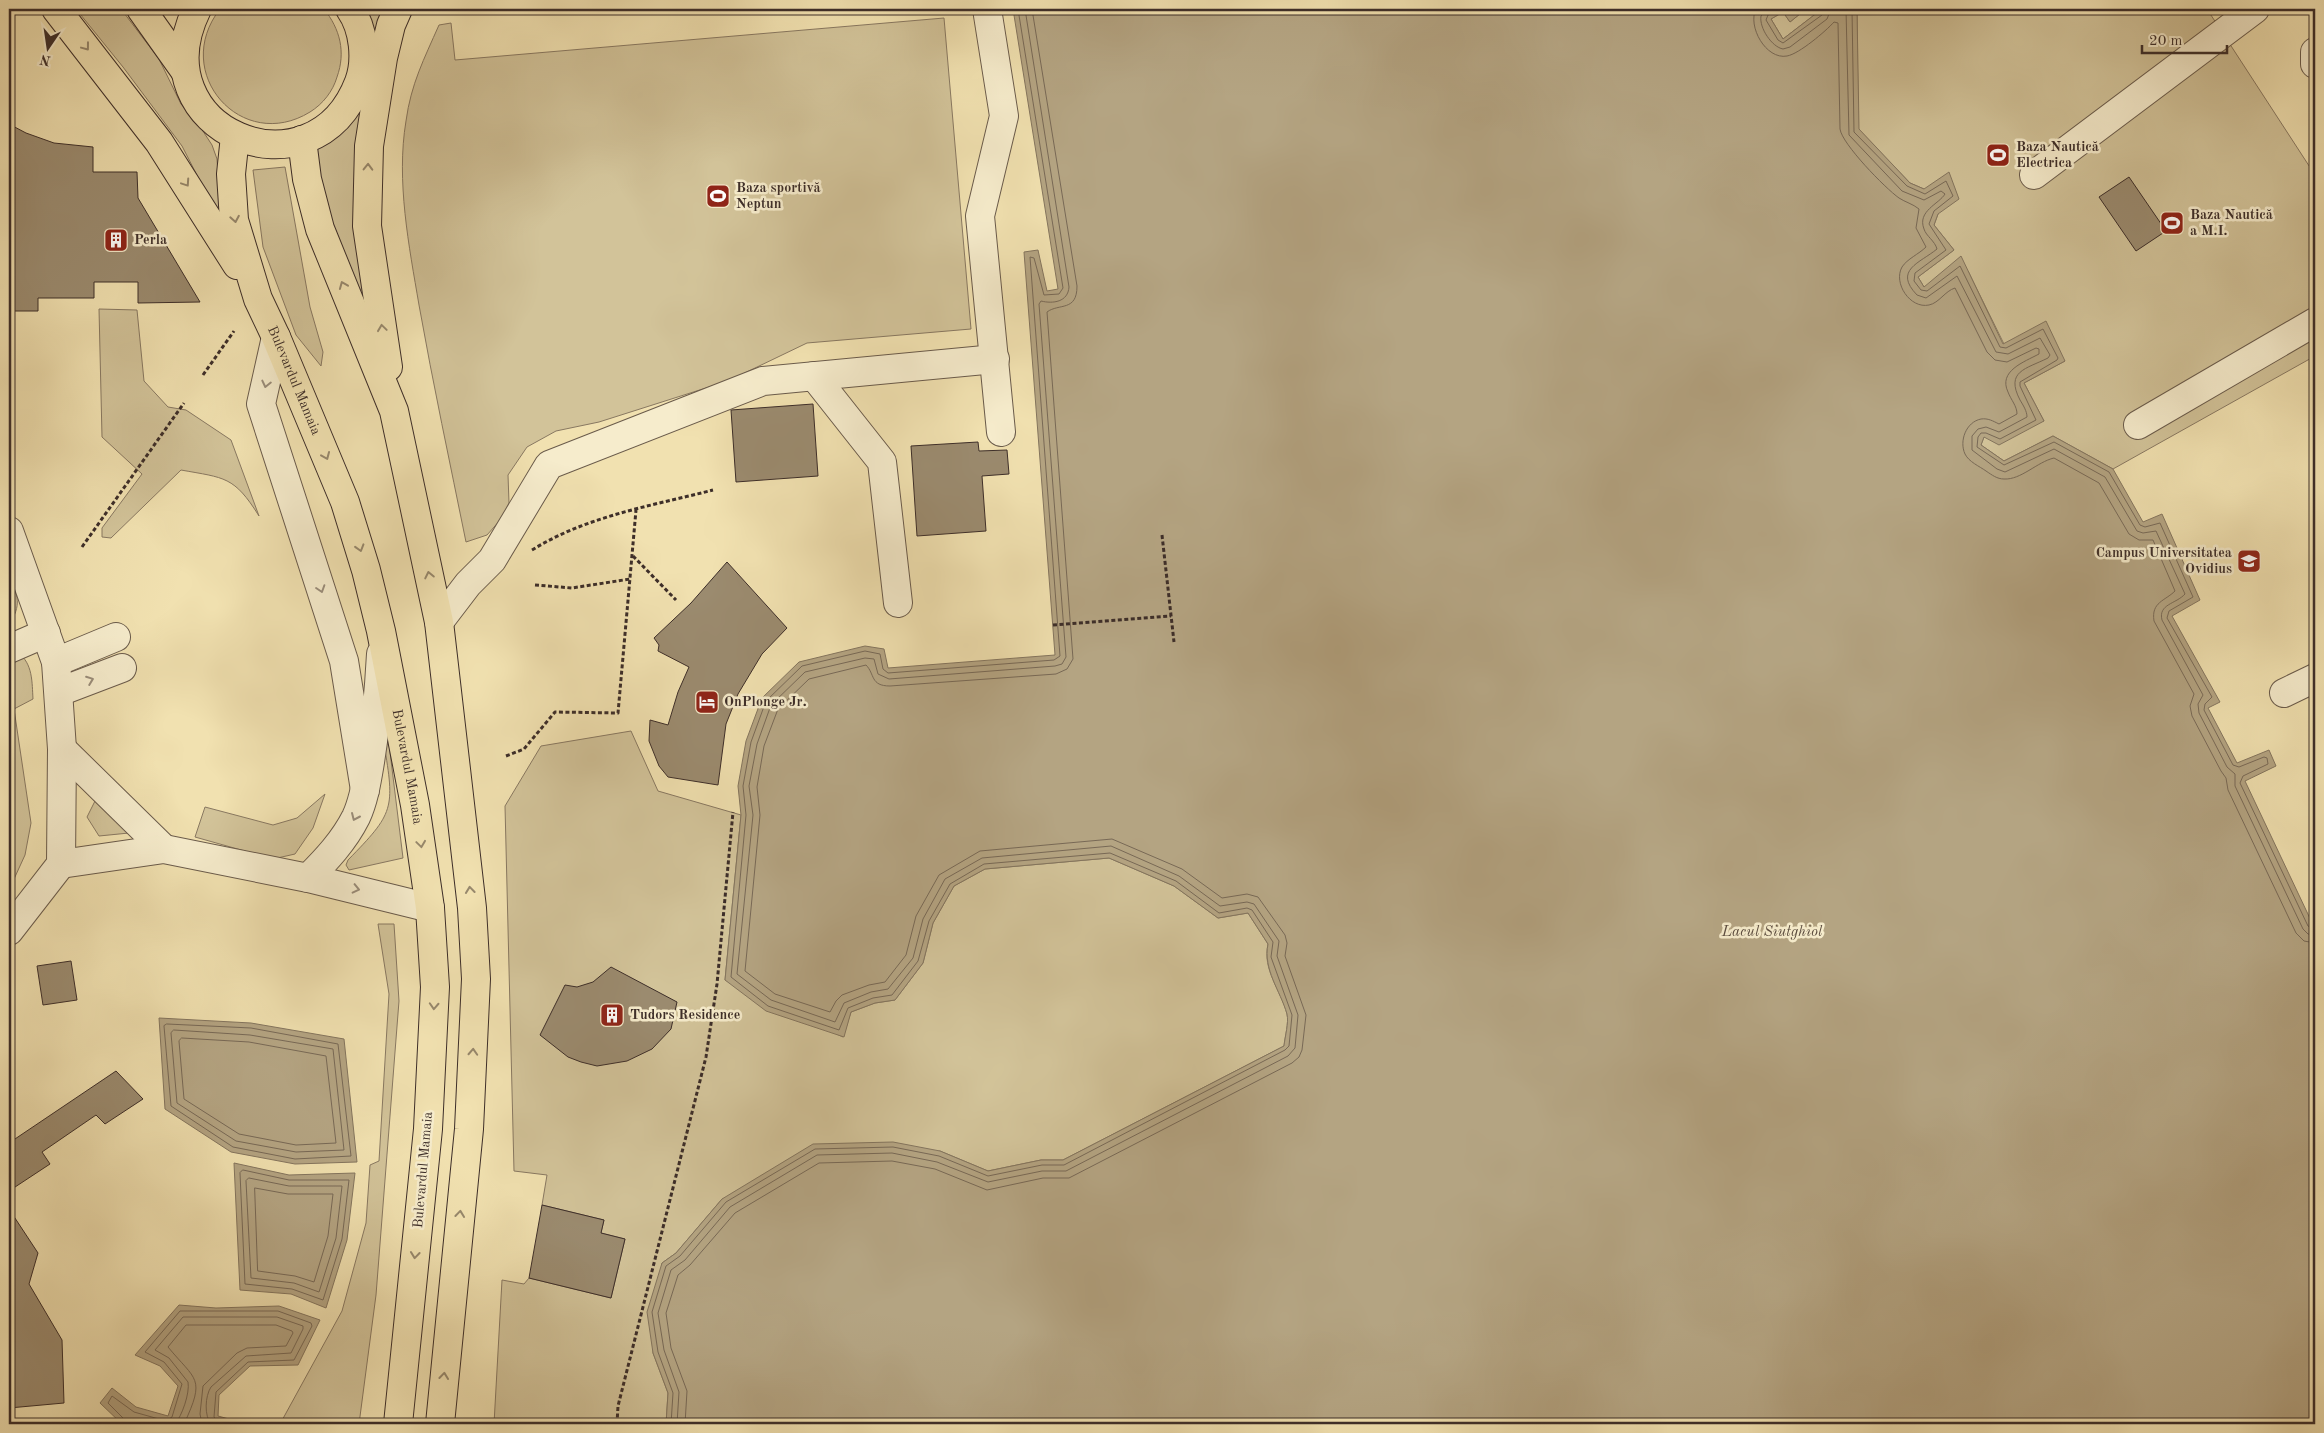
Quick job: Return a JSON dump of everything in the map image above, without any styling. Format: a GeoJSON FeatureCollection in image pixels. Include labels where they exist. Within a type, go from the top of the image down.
{"type":"FeatureCollection","features":[{"type":"Feature","properties":{"kind":"main road"},"geometry":{"type":"LineString","coordinates":[[56,9],[159,142],[258,299]]}},
{"type":"Feature","properties":{"kind":"main road"},"geometry":{"type":"LineString","coordinates":[[141,9],[185,71]]}},
{"type":"Feature","properties":{"kind":"main road"},"geometry":{"type":"LineString","coordinates":[[197,9],[188,26],[184,49],[185,71],[191,91],[202,110],[217,125],[235,136],[256,143],[279,144],[302,140],[322,130],[339,116],[353,98],[361,77],[364,54],[360,32],[352,10]]}},
{"type":"Feature","properties":{"kind":"main road"},"geometry":{"type":"LineString","coordinates":[[398,9],[388,33],[375,96],[368,146],[367,226],[394,411],[439,622],[471,900],[476,979],[469,1129],[440,1424]]}},
{"type":"Feature","properties":{"kind":"main road","name":"Bulevardul Mamaia"},"geometry":{"type":"LineString","coordinates":[[235,136],[231,174],[234,220],[258,299],[276,337],[345,502],[366,570],[382,632],[415,805],[430,908],[435,987],[428,1129],[398,1424]]}},
{"type":"Feature","properties":{"kind":"main road"},"geometry":{"type":"LineString","coordinates":[[302,140],[307,179],[320,229],[394,411]]}},
{"type":"Feature","properties":{"kind":"street"},"geometry":{"type":"LineString","coordinates":[[987,9],[1004,116],[980,216],[1000,432]]}},
{"type":"Feature","properties":{"kind":"street"},"geometry":{"type":"LineString","coordinates":[[2034,175],[2246,15]]}},
{"type":"Feature","properties":{"kind":"street"},"geometry":{"type":"LineString","coordinates":[[2315,52],[2315,64]]}},
{"type":"Feature","properties":{"kind":"street"},"geometry":{"type":"LineString","coordinates":[[2138,425],[2315,322]]}},
{"type":"Feature","properties":{"kind":"street"},"geometry":{"type":"LineString","coordinates":[[276,337],[260,404],[344,661],[365,790]]}},
{"type":"Feature","properties":{"kind":"street"},"geometry":{"type":"LineString","coordinates":[[439,622],[468,584],[492,560],[549,465],[763,381],[994,359]]}},
{"type":"Feature","properties":{"kind":"street"},"geometry":{"type":"LineString","coordinates":[[814,376],[882,462],[898,603]]}},
{"type":"Feature","properties":{"kind":"street"},"geometry":{"type":"LineString","coordinates":[[9,531],[56,662],[62,748],[62,864],[9,931]]}},
{"type":"Feature","properties":{"kind":"street"},"geometry":{"type":"LineString","coordinates":[[308,878],[329,857],[347,833],[356,816],[365,790],[378,715],[382,632]]}},
{"type":"Feature","properties":{"kind":"street"},"geometry":{"type":"LineString","coordinates":[[9,649],[46,633]]}},
{"type":"Feature","properties":{"kind":"street"},"geometry":{"type":"LineString","coordinates":[[56,662],[116,637]]}},
{"type":"Feature","properties":{"kind":"street"},"geometry":{"type":"LineString","coordinates":[[59,692],[122,668]]}},
{"type":"Feature","properties":{"kind":"street"},"geometry":{"type":"LineString","coordinates":[[2284,693],[2315,678]]}},
{"type":"Feature","properties":{"kind":"street"},"geometry":{"type":"LineString","coordinates":[[62,748],[164,849]]}},
{"type":"Feature","properties":{"kind":"street"},"geometry":{"type":"LineString","coordinates":[[62,864],[164,849],[308,878],[430,908]]}},
{"type":"Feature","properties":{"kind":"path"},"geometry":{"type":"LineString","coordinates":[[203,375],[234,331]]}},
{"type":"Feature","properties":{"kind":"path"},"geometry":{"type":"LineString","coordinates":[[82,547],[184,403]]}},
{"type":"Feature","properties":{"kind":"path"},"geometry":{"type":"LineString","coordinates":[[527,553],[550,539],[608,515],[636,510],[713,490]]}},
{"type":"Feature","properties":{"kind":"path"},"geometry":{"type":"LineString","coordinates":[[506,756],[524,749],[556,712],[618,713],[636,510]]}},
{"type":"Feature","properties":{"kind":"path"},"geometry":{"type":"LineString","coordinates":[[1162,535],[1174,642]]}},
{"type":"Feature","properties":{"kind":"path"},"geometry":{"type":"LineString","coordinates":[[632,555],[676,600]]}},
{"type":"Feature","properties":{"kind":"path"},"geometry":{"type":"LineString","coordinates":[[535,585],[572,588],[630,578]]}},
{"type":"Feature","properties":{"kind":"path"},"geometry":{"type":"LineString","coordinates":[[1053,625],[1171,616]]}},
{"type":"Feature","properties":{"kind":"path"},"geometry":{"type":"LineString","coordinates":[[617,1424],[620,1396],[706,1057],[717,984],[733,812]]}},
{"type":"Feature","properties":{"kind":"shaded area"},"geometry":{"type":"Polygon","coordinates":[[[76,9],[121,9],[159,59],[181,104],[197,122],[212,145],[217,159],[221,222],[182,146],[123,67],[76,9]]]}},
{"type":"Feature","properties":{"kind":"shaded area"},"geometry":{"type":"Polygon","coordinates":[[[220,9],[324,9],[338,33],[341,59],[335,82],[323,101],[310,112],[285,122],[260,123],[238,115],[221,100],[209,81],[203,58],[207,34],[220,9]]]}},
{"type":"Feature","properties":{"kind":"shaded area"},"geometry":{"type":"Polygon","coordinates":[[[369,9],[390,9],[380,43],[378,352],[326,211],[314,149],[327,139],[369,9]]]}},
{"type":"Feature","properties":{"kind":"shaded area"},"geometry":{"type":"Polygon","coordinates":[[[1806,9],[1822,9],[1783,39],[1771,19],[1783,12],[1790,22],[1806,9]]]}},
{"type":"Feature","properties":{"kind":"shaded area"},"geometry":{"type":"Polygon","coordinates":[[[1857,9],[2207,9],[2315,175],[2315,356],[2113,469],[2053,436],[2004,461],[1981,445],[1984,437],[2044,421],[2024,383],[2065,361],[2004,344],[1968,271],[1924,287],[1918,277],[1954,250],[1934,225],[1938,214],[1924,189],[1910,183],[1858,129],[1857,9]]]}},
{"type":"Feature","properties":{"kind":"shaded area","name":"Baza sportivă Neptun"},"geometry":{"type":"Polygon","coordinates":[[[944,18],[971,329],[807,343],[728,381],[599,422],[556,431],[527,447],[508,475],[509,503],[502,518],[487,535],[466,542],[419,305],[408,237],[403,190],[403,144],[408,108],[419,72],[439,25],[451,23],[455,60],[944,18]]]}},
{"type":"Feature","properties":{"kind":"shaded area"},"geometry":{"type":"Polygon","coordinates":[[[285,167],[310,307],[323,352],[321,366],[296,335],[263,247],[253,170],[285,167]]]}},
{"type":"Feature","properties":{"kind":"shaded area"},"geometry":{"type":"Polygon","coordinates":[[[99,309],[137,310],[144,381],[168,407],[186,410],[231,440],[259,516],[242,493],[227,481],[181,470],[111,538],[102,537],[102,528],[142,474],[102,437],[99,309]]]}},
{"type":"Feature","properties":{"kind":"shaded area"},"geometry":{"type":"Polygon","coordinates":[[[9,575],[15,589],[17,606],[9,625],[9,575]]]}},
{"type":"Feature","properties":{"kind":"shaded area"},"geometry":{"type":"Polygon","coordinates":[[[18,653],[27,662],[31,674],[33,699],[14,709],[31,823],[25,855],[9,890],[9,657],[18,653]]]}},
{"type":"Feature","properties":{"kind":"shaded area"},"geometry":{"type":"Polygon","coordinates":[[[631,731],[658,791],[741,815],[725,980],[843,1037],[851,1012],[875,1003],[895,1000],[923,963],[933,923],[954,886],[985,869],[1109,858],[1174,886],[1218,918],[1248,913],[1268,944],[1267,953],[1270,971],[1287,1014],[1284,1046],[1063,1160],[1041,1160],[988,1171],[940,1151],[722,1199],[676,1253],[662,1263],[653,1353],[668,1393],[666,1424],[494,1424],[502,1280],[524,1284],[529,1278],[611,1298],[625,1239],[601,1233],[604,1220],[542,1205],[547,1175],[514,1171],[505,806],[541,746],[631,731]]]}},
{"type":"Feature","properties":{"kind":"shaded area"},"geometry":{"type":"Polygon","coordinates":[[[384,744],[389,744],[403,858],[349,870],[346,865],[348,860],[375,831],[383,820],[387,809],[390,797],[384,744]]]}},
{"type":"Feature","properties":{"kind":"shaded area"},"geometry":{"type":"Polygon","coordinates":[[[325,794],[313,828],[295,854],[273,859],[195,837],[205,807],[273,825],[297,818],[325,794]]]}},
{"type":"Feature","properties":{"kind":"shaded area"},"geometry":{"type":"Polygon","coordinates":[[[95,801],[129,833],[99,836],[87,817],[95,801]]]}},
{"type":"Feature","properties":{"kind":"shaded area"},"geometry":{"type":"Polygon","coordinates":[[[378,924],[394,924],[399,1001],[376,1295],[359,1424],[280,1424],[342,1311],[366,1223],[370,1165],[379,1161],[389,994],[378,924]]]}},
{"type":"Feature","properties":{"kind":"water","name":"Lacul Siutghiol"},"geometry":{"type":"Polygon","coordinates":[[[1013,9],[1806,9],[1790,22],[1783,12],[1771,19],[1783,39],[1822,9],[1857,9],[1859,129],[1910,183],[1924,189],[1949,172],[1959,199],[1938,214],[1934,225],[1954,250],[1918,277],[1924,287],[1961,256],[2003,344],[2046,321],[2065,361],[2024,383],[2044,421],[1999,445],[1984,437],[1981,445],[2004,461],[2053,436],[2113,469],[2143,522],[2162,514],[2200,600],[2172,616],[2220,702],[2208,708],[2237,763],[2269,750],[2276,766],[2245,781],[2315,929],[2315,1424],[666,1424],[668,1393],[653,1353],[647,1312],[662,1263],[676,1253],[722,1199],[813,1144],[893,1142],[940,1151],[988,1171],[1041,1160],[1063,1160],[1284,1046],[1287,1014],[1270,971],[1267,953],[1268,944],[1248,913],[1218,918],[1174,886],[1109,858],[985,869],[954,886],[933,923],[923,963],[895,1000],[875,1003],[851,1012],[844,1037],[766,1011],[725,980],[741,815],[738,786],[746,741],[762,698],[799,662],[865,646],[884,649],[888,668],[1055,655],[1024,252],[1038,250],[1047,291],[1058,289],[1013,9]]]}},
{"type":"Feature","properties":{"kind":"water"},"geometry":{"type":"Polygon","coordinates":[[[159,1018],[251,1023],[344,1039],[357,1162],[295,1164],[231,1152],[165,1109],[159,1018]]]}},
{"type":"Feature","properties":{"kind":"water"},"geometry":{"type":"Polygon","coordinates":[[[234,1163],[289,1175],[355,1173],[347,1240],[326,1308],[291,1294],[240,1290],[234,1163]]]}},
{"type":"Feature","properties":{"kind":"water"},"geometry":{"type":"Polygon","coordinates":[[[179,1305],[216,1308],[279,1306],[320,1320],[298,1365],[250,1366],[219,1395],[218,1416],[247,1424],[122,1424],[100,1403],[112,1388],[136,1407],[168,1416],[178,1386],[160,1366],[135,1355],[179,1305]]]}},
{"type":"Feature","properties":{"kind":"building"},"geometry":{"type":"Polygon","coordinates":[[[9,124],[26,133],[54,143],[93,147],[93,172],[137,172],[138,198],[200,302],[138,303],[138,282],[94,282],[94,298],[38,298],[38,311],[9,311],[9,124]]]}},
{"type":"Feature","properties":{"kind":"building"},"geometry":{"type":"Polygon","coordinates":[[[2129,177],[2166,231],[2136,251],[2099,197],[2129,177]]]}},
{"type":"Feature","properties":{"kind":"building"},"geometry":{"type":"Polygon","coordinates":[[[813,404],[818,476],[736,482],[731,410],[813,404]]]}},
{"type":"Feature","properties":{"kind":"building"},"geometry":{"type":"Polygon","coordinates":[[[978,442],[979,451],[1007,450],[1009,474],[982,476],[986,531],[917,536],[911,446],[978,442]]]}},
{"type":"Feature","properties":{"kind":"building"},"geometry":{"type":"Polygon","coordinates":[[[727,562],[787,628],[762,654],[738,694],[726,724],[718,785],[668,777],[659,766],[649,741],[650,720],[668,725],[678,692],[689,667],[658,651],[659,645],[654,638],[691,603],[727,562]]]}},
{"type":"Feature","properties":{"kind":"building"},"geometry":{"type":"Polygon","coordinates":[[[71,961],[77,1000],[43,1005],[37,966],[71,961]]]}},
{"type":"Feature","properties":{"kind":"building","name":"Tudors Residence"},"geometry":{"type":"Polygon","coordinates":[[[611,967],[677,1002],[671,1029],[652,1049],[627,1061],[597,1066],[568,1057],[540,1035],[565,985],[577,987],[593,982],[611,967]]]}},
{"type":"Feature","properties":{"kind":"building"},"geometry":{"type":"Polygon","coordinates":[[[116,1071],[143,1099],[105,1124],[96,1115],[42,1152],[50,1164],[9,1191],[9,1143],[116,1071]]]}},
{"type":"Feature","properties":{"kind":"building"},"geometry":{"type":"Polygon","coordinates":[[[542,1205],[604,1220],[601,1233],[625,1239],[611,1298],[529,1278],[542,1205]]]}},
{"type":"Feature","properties":{"kind":"building"},"geometry":{"type":"Polygon","coordinates":[[[9,1209],[38,1253],[29,1284],[62,1340],[64,1403],[9,1408],[9,1209]]]}},
{"type":"Feature","properties":{"kind":"place","name":"Baza Nautică Electrica"},"geometry":{"type":"Point","coordinates":[1998,155]}},
{"type":"Feature","properties":{"kind":"place","name":"Baza sportivă Neptun"},"geometry":{"type":"Point","coordinates":[718,196]}},
{"type":"Feature","properties":{"kind":"place","name":"Baza Nautică a M.I."},"geometry":{"type":"Point","coordinates":[2172,223]}},
{"type":"Feature","properties":{"kind":"place","name":"Perla"},"geometry":{"type":"Point","coordinates":[116,240]}},
{"type":"Feature","properties":{"kind":"place","name":"Campus Universitatea Ovidius"},"geometry":{"type":"Point","coordinates":[2249,561]}},
{"type":"Feature","properties":{"kind":"place","name":"OnPlonge Jr."},"geometry":{"type":"Point","coordinates":[707,702]}},
{"type":"Feature","properties":{"kind":"place","name":"Tudors Residence"},"geometry":{"type":"Point","coordinates":[612,1015]}}]}
